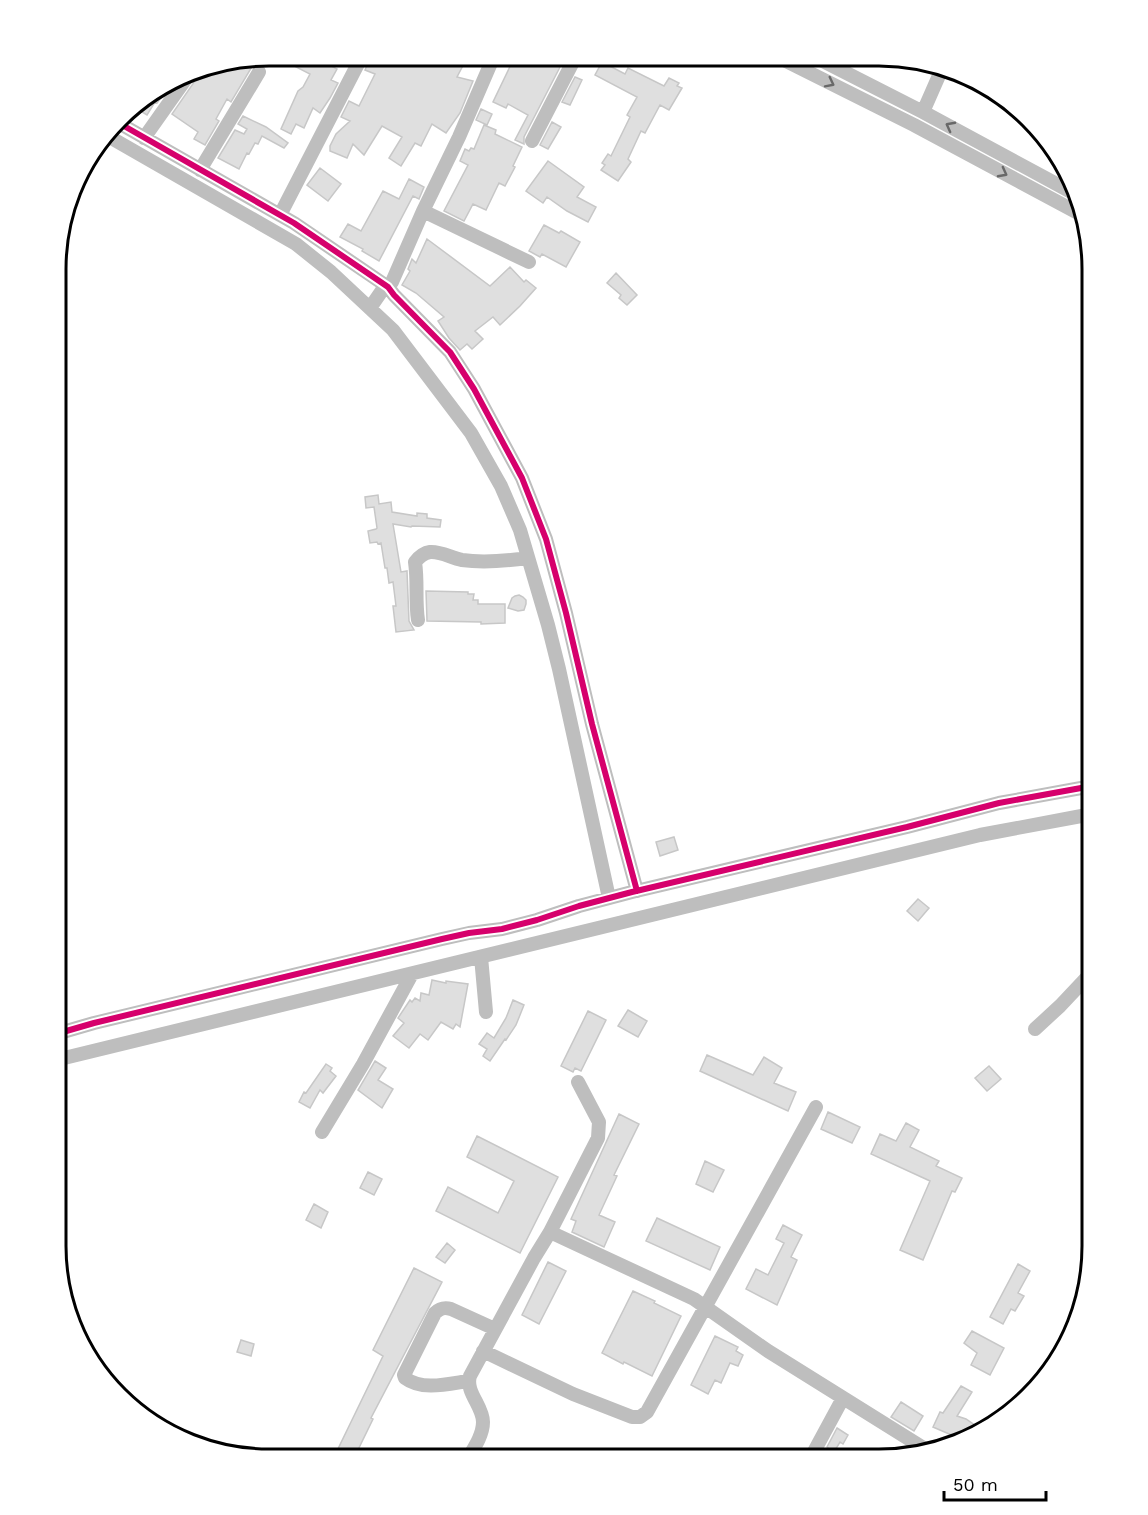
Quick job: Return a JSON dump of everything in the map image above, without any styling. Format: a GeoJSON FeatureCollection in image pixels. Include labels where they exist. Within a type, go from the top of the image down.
{"type":"FeatureCollection","features":[{"type":"Feature","properties":{"kind":"street"},"geometry":{"type":"LineString","coordinates":[[280,214],[357,66]]}},
{"type":"Feature","properties":{"kind":"street"},"geometry":{"type":"LineString","coordinates":[[378,297],[392,282],[490,66]]}},
{"type":"Feature","properties":{"kind":"street"},"geometry":{"type":"LineString","coordinates":[[532,141],[571,66]]}},
{"type":"Feature","properties":{"kind":"street"},"geometry":{"type":"LineString","coordinates":[[796,66],[914,125],[1073,210]]}},
{"type":"Feature","properties":{"kind":"street"},"geometry":{"type":"LineString","coordinates":[[832,66],[1066,189]]}},
{"type":"Feature","properties":{"kind":"street"},"geometry":{"type":"LineString","coordinates":[[200,170],[260,72]]}},
{"type":"Feature","properties":{"kind":"street"},"geometry":{"type":"LineString","coordinates":[[923,112],[939,75]]}},
{"type":"Feature","properties":{"kind":"street"},"geometry":{"type":"LineString","coordinates":[[144,138],[181,86]]}},
{"type":"Feature","properties":{"kind":"street"},"geometry":{"type":"LineString","coordinates":[[125,126],[294,223],[378,297],[393,330],[471,433],[501,486],[520,530],[559,669],[611,898]]}},
{"type":"Feature","properties":{"kind":"street"},"geometry":{"type":"LineString","coordinates":[[113,139],[296,244],[331,272],[378,297],[394,295],[450,352],[474,389],[522,478],[546,539],[634,892]]}},
{"type":"Feature","properties":{"kind":"street"},"geometry":{"type":"LineString","coordinates":[[423,210],[529,262]]}},
{"type":"Feature","properties":{"kind":"street"},"geometry":{"type":"LineString","coordinates":[[418,620],[415,562],[420,556],[429,552],[461,560],[489,561],[528,558]]}},
{"type":"Feature","properties":{"kind":"street"},"geometry":{"type":"LineString","coordinates":[[66,1031],[430,942],[469,933],[502,929],[634,892],[999,803],[1082,788]]}},
{"type":"Feature","properties":{"kind":"street"},"geometry":{"type":"LineString","coordinates":[[66,1058],[980,835],[1082,816]]}},
{"type":"Feature","properties":{"kind":"street"},"geometry":{"type":"LineString","coordinates":[[481,957],[486,1012]]}},
{"type":"Feature","properties":{"kind":"street"},"geometry":{"type":"LineString","coordinates":[[322,1132],[363,1064],[412,974]]}},
{"type":"Feature","properties":{"kind":"street"},"geometry":{"type":"LineString","coordinates":[[1035,1029],[1082,983]]}},
{"type":"Feature","properties":{"kind":"street"},"geometry":{"type":"LineString","coordinates":[[473,1449],[482,1431],[483,1422],[468,1381],[550,1232],[598,1138],[599,1122],[578,1082]]}},
{"type":"Feature","properties":{"kind":"street"},"geometry":{"type":"LineString","coordinates":[[483,1351],[573,1394],[632,1417],[640,1417],[647,1412],[816,1107]]}},
{"type":"Feature","properties":{"kind":"street"},"geometry":{"type":"LineString","coordinates":[[550,1232],[694,1299],[768,1351],[918,1445]]}},
{"type":"Feature","properties":{"kind":"street"},"geometry":{"type":"LineString","coordinates":[[468,1381],[415,1384],[404,1375],[439,1309],[451,1309],[495,1329]]}},
{"type":"Feature","properties":{"kind":"street"},"geometry":{"type":"LineString","coordinates":[[815,1449],[843,1398]]}},
{"type":"Feature","properties":{"kind":"building"},"geometry":{"type":"Polygon","coordinates":[[[294,66],[331,66],[337,69],[331,80],[338,83],[320,113],[313,108],[304,128],[296,124],[291,134],[281,129],[298,91],[310,74],[294,66]]]}},
{"type":"Feature","properties":{"kind":"building"},"geometry":{"type":"Polygon","coordinates":[[[367,66],[463,66],[457,77],[473,81],[460,113],[446,133],[432,124],[421,146],[415,143],[401,166],[389,158],[402,137],[382,126],[364,155],[353,144],[347,158],[330,151],[336,134],[350,121],[341,117],[349,101],[359,106],[375,74],[365,70],[367,66]]]}},
{"type":"Feature","properties":{"kind":"building"},"geometry":{"type":"Polygon","coordinates":[[[510,66],[560,66],[524,137],[524,144],[515,140],[528,115],[508,104],[506,108],[493,102],[510,66]]]}},
{"type":"Feature","properties":{"kind":"building"},"geometry":{"type":"Polygon","coordinates":[[[600,66],[610,66],[625,74],[628,68],[664,86],[669,78],[679,83],[677,86],[682,88],[669,110],[660,105],[645,133],[641,131],[628,159],[631,162],[618,181],[601,170],[605,165],[602,163],[608,154],[611,156],[630,117],[627,115],[637,97],[595,75],[600,66]]]}},
{"type":"Feature","properties":{"kind":"building"},"geometry":{"type":"Polygon","coordinates":[[[252,67],[231,102],[227,99],[216,119],[219,121],[205,145],[194,139],[198,132],[172,114],[195,80],[230,70],[252,67]]]}},
{"type":"Feature","properties":{"kind":"building"},"geometry":{"type":"Polygon","coordinates":[[[575,77],[582,80],[570,105],[562,102],[575,77]]]}},
{"type":"Feature","properties":{"kind":"building"},"geometry":{"type":"Polygon","coordinates":[[[162,97],[157,103],[155,102],[147,115],[141,111],[162,97]]]}},
{"type":"Feature","properties":{"kind":"building"},"geometry":{"type":"Polygon","coordinates":[[[481,109],[492,114],[487,125],[476,120],[481,109]]]}},
{"type":"Feature","properties":{"kind":"building"},"geometry":{"type":"Polygon","coordinates":[[[243,116],[266,127],[288,143],[284,148],[262,136],[258,144],[255,143],[249,154],[247,153],[239,169],[218,158],[235,130],[244,134],[247,129],[238,124],[243,116]]]}},
{"type":"Feature","properties":{"kind":"building"},"geometry":{"type":"Polygon","coordinates":[[[552,122],[561,127],[548,149],[540,145],[552,122]]]}},
{"type":"Feature","properties":{"kind":"building"},"geometry":{"type":"Polygon","coordinates":[[[484,125],[496,130],[495,134],[522,147],[505,186],[499,183],[486,210],[473,204],[464,221],[444,211],[468,165],[460,161],[465,149],[469,151],[471,148],[474,149],[484,125]]]}},
{"type":"Feature","properties":{"kind":"building"},"geometry":{"type":"Polygon","coordinates":[[[548,161],[584,187],[577,197],[596,207],[588,222],[547,197],[543,203],[526,191],[548,161]]]}},
{"type":"Feature","properties":{"kind":"building"},"geometry":{"type":"Polygon","coordinates":[[[320,168],[341,184],[328,201],[307,185],[320,168]]]}},
{"type":"Feature","properties":{"kind":"building"},"geometry":{"type":"Polygon","coordinates":[[[409,179],[424,187],[419,199],[413,196],[379,261],[362,251],[363,249],[340,237],[348,224],[361,231],[383,191],[399,199],[409,179]]]}},
{"type":"Feature","properties":{"kind":"building"},"geometry":{"type":"Polygon","coordinates":[[[544,225],[559,233],[561,231],[580,242],[566,267],[542,254],[540,257],[529,251],[544,225]]]}},
{"type":"Feature","properties":{"kind":"building"},"geometry":{"type":"Polygon","coordinates":[[[427,239],[490,286],[510,267],[524,282],[526,280],[536,288],[500,325],[493,317],[475,331],[483,339],[472,349],[467,344],[460,350],[438,321],[444,317],[416,293],[402,285],[410,271],[408,269],[412,259],[416,263],[427,239]]]}},
{"type":"Feature","properties":{"kind":"building"},"geometry":{"type":"Polygon","coordinates":[[[616,273],[637,295],[627,305],[619,298],[621,295],[607,283],[616,273]]]}},
{"type":"Feature","properties":{"kind":"building"},"geometry":{"type":"Polygon","coordinates":[[[378,495],[379,504],[391,502],[392,512],[417,516],[417,513],[427,514],[427,518],[441,520],[440,527],[411,527],[393,524],[401,572],[407,571],[409,621],[414,630],[396,632],[393,582],[389,583],[381,543],[370,543],[368,531],[377,528],[374,507],[366,508],[365,497],[378,495]]]}},
{"type":"Feature","properties":{"kind":"building"},"geometry":{"type":"Polygon","coordinates":[[[426,591],[468,592],[468,594],[474,594],[473,600],[478,600],[478,604],[505,604],[505,623],[427,621],[426,591]]]}},
{"type":"Feature","properties":{"kind":"building"},"geometry":{"type":"Polygon","coordinates":[[[519,595],[526,600],[524,610],[508,608],[512,598],[519,595]]]}},
{"type":"Feature","properties":{"kind":"building"},"geometry":{"type":"Polygon","coordinates":[[[674,837],[678,850],[660,856],[656,842],[674,837]]]}},
{"type":"Feature","properties":{"kind":"building"},"geometry":{"type":"Polygon","coordinates":[[[918,899],[929,908],[918,921],[907,911],[918,899]]]}},
{"type":"Feature","properties":{"kind":"building"},"geometry":{"type":"Polygon","coordinates":[[[432,980],[468,984],[460,1027],[456,1024],[453,1029],[441,1022],[428,1040],[420,1034],[409,1048],[393,1036],[404,1023],[398,1018],[410,1000],[412,1002],[415,998],[420,1001],[421,993],[429,995],[432,980]]]}},
{"type":"Feature","properties":{"kind":"building"},"geometry":{"type":"Polygon","coordinates":[[[513,1000],[524,1005],[516,1025],[490,1061],[483,1056],[487,1049],[479,1044],[487,1033],[494,1038],[513,1000]]]}},
{"type":"Feature","properties":{"kind":"building"},"geometry":{"type":"Polygon","coordinates":[[[628,1010],[647,1021],[638,1037],[618,1026],[628,1010]]]}},
{"type":"Feature","properties":{"kind":"building"},"geometry":{"type":"Polygon","coordinates":[[[588,1011],[606,1020],[581,1071],[575,1068],[573,1072],[561,1066],[588,1011]]]}},
{"type":"Feature","properties":{"kind":"building"},"geometry":{"type":"Polygon","coordinates":[[[707,1055],[753,1075],[764,1057],[782,1068],[774,1083],[796,1092],[788,1111],[700,1071],[707,1055]]]}},
{"type":"Feature","properties":{"kind":"building"},"geometry":{"type":"Polygon","coordinates":[[[375,1061],[386,1068],[378,1080],[393,1089],[382,1108],[358,1090],[375,1061]]]}},
{"type":"Feature","properties":{"kind":"building"},"geometry":{"type":"Polygon","coordinates":[[[326,1064],[332,1068],[330,1071],[336,1076],[323,1093],[320,1090],[310,1108],[299,1102],[326,1064]]]}},
{"type":"Feature","properties":{"kind":"building"},"geometry":{"type":"Polygon","coordinates":[[[989,1066],[1001,1079],[987,1091],[975,1078],[989,1066]]]}},
{"type":"Feature","properties":{"kind":"building"},"geometry":{"type":"Polygon","coordinates":[[[828,1112],[860,1127],[852,1143],[821,1129],[828,1112]]]}},
{"type":"Feature","properties":{"kind":"building"},"geometry":{"type":"Polygon","coordinates":[[[619,1114],[639,1124],[614,1175],[617,1176],[599,1215],[615,1222],[604,1247],[572,1232],[576,1221],[571,1219],[619,1114]]]}},
{"type":"Feature","properties":{"kind":"building"},"geometry":{"type":"Polygon","coordinates":[[[906,1123],[919,1130],[910,1147],[939,1161],[936,1166],[962,1178],[955,1192],[952,1191],[923,1260],[900,1250],[930,1181],[871,1154],[880,1134],[896,1141],[906,1123]]]}},
{"type":"Feature","properties":{"kind":"building"},"geometry":{"type":"Polygon","coordinates":[[[477,1136],[558,1177],[520,1253],[436,1211],[448,1187],[498,1213],[514,1181],[467,1157],[477,1136]]]}},
{"type":"Feature","properties":{"kind":"building"},"geometry":{"type":"Polygon","coordinates":[[[705,1161],[724,1170],[713,1192],[696,1184],[705,1161]]]}},
{"type":"Feature","properties":{"kind":"building"},"geometry":{"type":"Polygon","coordinates":[[[368,1172],[382,1179],[374,1195],[360,1188],[368,1172]]]}},
{"type":"Feature","properties":{"kind":"building"},"geometry":{"type":"Polygon","coordinates":[[[314,1204],[328,1212],[321,1228],[306,1220],[314,1204]]]}},
{"type":"Feature","properties":{"kind":"building"},"geometry":{"type":"Polygon","coordinates":[[[657,1218],[720,1247],[710,1270],[646,1241],[657,1218]]]}},
{"type":"Feature","properties":{"kind":"building"},"geometry":{"type":"Polygon","coordinates":[[[783,1225],[802,1235],[791,1257],[797,1260],[777,1305],[746,1289],[756,1269],[768,1275],[784,1243],[776,1239],[783,1225]]]}},
{"type":"Feature","properties":{"kind":"building"},"geometry":{"type":"Polygon","coordinates":[[[447,1243],[455,1250],[445,1263],[436,1257],[447,1243]]]}},
{"type":"Feature","properties":{"kind":"building"},"geometry":{"type":"Polygon","coordinates":[[[548,1262],[566,1271],[539,1324],[522,1315],[548,1262]]]}},
{"type":"Feature","properties":{"kind":"building"},"geometry":{"type":"Polygon","coordinates":[[[1018,1264],[1030,1271],[1018,1293],[1024,1296],[1015,1311],[1011,1309],[1003,1324],[990,1317],[1018,1264]]]}},
{"type":"Feature","properties":{"kind":"building"},"geometry":{"type":"Polygon","coordinates":[[[414,1268],[442,1282],[371,1418],[373,1419],[358,1449],[338,1449],[383,1356],[373,1350],[414,1268]]]}},
{"type":"Feature","properties":{"kind":"building"},"geometry":{"type":"Polygon","coordinates":[[[633,1291],[681,1316],[652,1376],[602,1353],[633,1291]]]}},
{"type":"Feature","properties":{"kind":"building"},"geometry":{"type":"Polygon","coordinates":[[[972,1331],[1004,1348],[990,1375],[971,1365],[977,1353],[964,1343],[972,1331]]]}},
{"type":"Feature","properties":{"kind":"building"},"geometry":{"type":"Polygon","coordinates":[[[715,1336],[738,1347],[736,1351],[743,1355],[738,1366],[730,1363],[721,1383],[715,1380],[708,1394],[691,1385],[715,1336]]]}},
{"type":"Feature","properties":{"kind":"building"},"geometry":{"type":"Polygon","coordinates":[[[241,1340],[254,1344],[251,1356],[237,1352],[241,1340]]]}},
{"type":"Feature","properties":{"kind":"building"},"geometry":{"type":"Polygon","coordinates":[[[961,1386],[972,1392],[957,1416],[975,1425],[952,1435],[933,1427],[940,1412],[943,1413],[961,1386]]]}},
{"type":"Feature","properties":{"kind":"building"},"geometry":{"type":"Polygon","coordinates":[[[901,1402],[923,1416],[914,1431],[891,1417],[901,1402]]]}},
{"type":"Feature","properties":{"kind":"building"},"geometry":{"type":"Polygon","coordinates":[[[837,1428],[848,1435],[843,1444],[840,1442],[836,1449],[827,1447],[837,1428]]]}},
{"type":"Feature","properties":{"kind":"cycle path"},"geometry":{"type":"LineString","coordinates":[[125,126],[294,223],[388,287],[450,352],[474,389],[522,478],[546,539],[637,891]]}},
{"type":"Feature","properties":{"kind":"cycle path"},"geometry":{"type":"LineString","coordinates":[[66,1031],[442,939],[502,929],[632,892],[999,803],[1082,788]]}}]}
